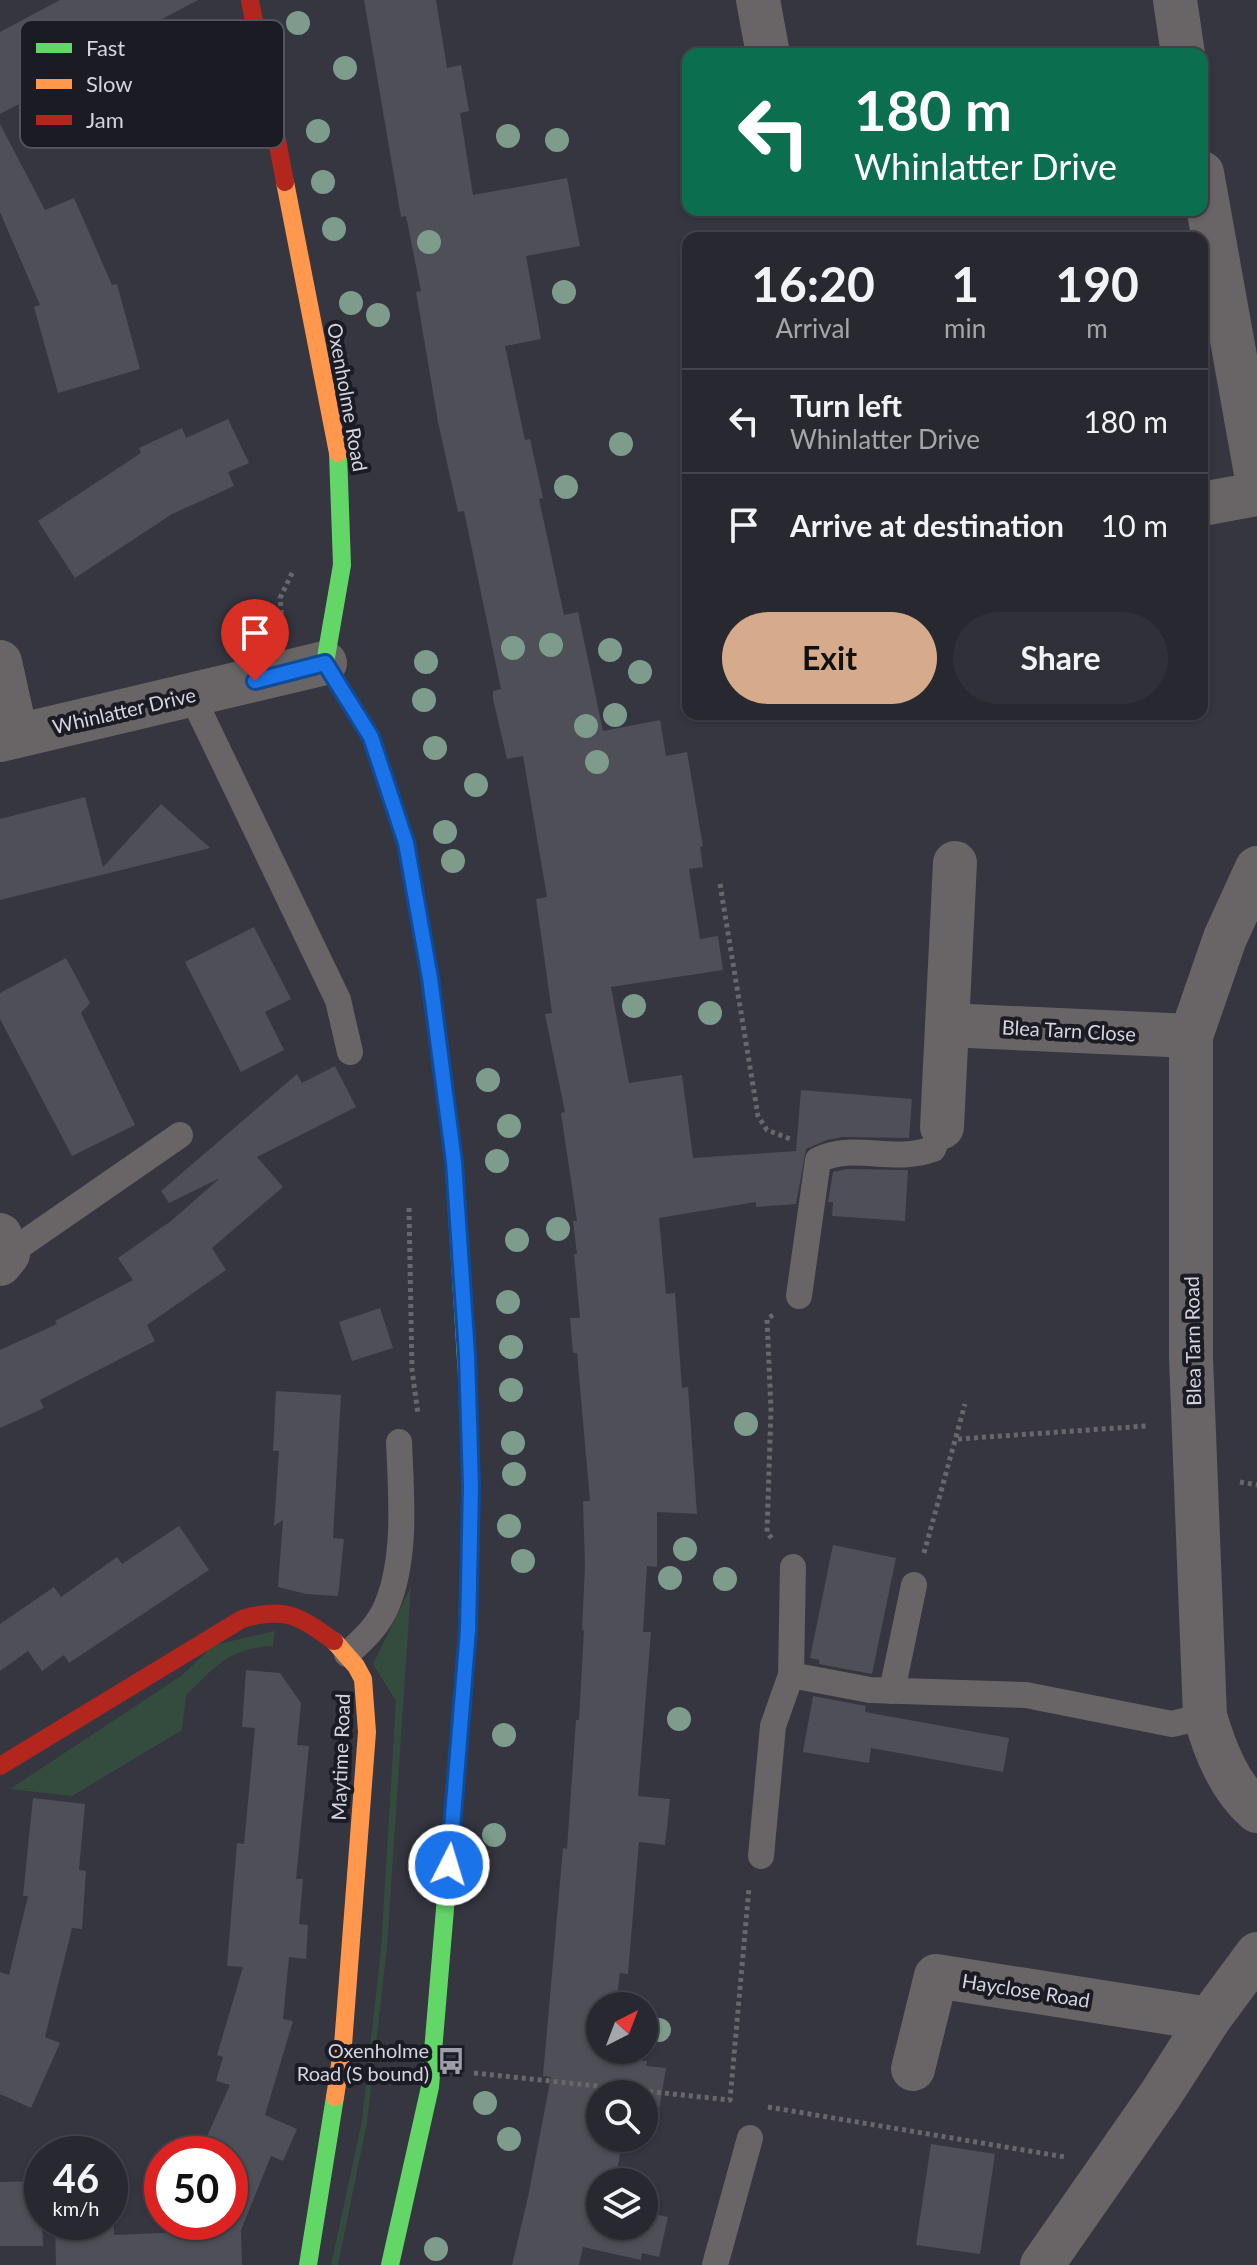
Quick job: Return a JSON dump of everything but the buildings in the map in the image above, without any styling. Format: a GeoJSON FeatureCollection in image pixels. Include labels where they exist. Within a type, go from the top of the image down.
{"type":"FeatureCollection","features":[{"type":"Feature","properties":{"kind":"main road","name":"Oxenholme Road"},"geometry":{"type":"LineString","coordinates":[[250,0],[254,20]]}},
{"type":"Feature","properties":{"kind":"main road","name":"Oxenholme Road"},"geometry":{"type":"LineString","coordinates":[[279,148],[339,458],[342,565],[309,668]]}},
{"type":"Feature","properties":{"kind":"main road"},"geometry":{"type":"LineString","coordinates":[[309,668],[371,737],[406,843],[430,978],[454,1162],[467,1355],[471,1487],[468,1614],[457,1770],[430,2087],[390,2265]]}},
{"type":"Feature","properties":{"kind":"main road","name":"Maytime Road"},"geometry":{"type":"LineString","coordinates":[[0,1766],[242,1619],[269,1611],[294,1616],[336,1643],[363,1679],[367,1732],[343,2045],[308,2265]]}},
{"type":"Feature","properties":{"kind":"street"},"geometry":{"type":"LineString","coordinates":[[758,0],[767,48]]}},
{"type":"Feature","properties":{"kind":"street"},"geometry":{"type":"LineString","coordinates":[[1175,0],[1182,48]]}},
{"type":"Feature","properties":{"kind":"street"},"geometry":{"type":"LineString","coordinates":[[1208,206],[1257,479]]}},
{"type":"Feature","properties":{"kind":"street"},"geometry":{"type":"LineString","coordinates":[[1208,503],[1257,494]]}},
{"type":"Feature","properties":{"kind":"street","name":"Whinlatter Drive"},"geometry":{"type":"LineString","coordinates":[[0,662],[8,737],[309,668]]}},
{"type":"Feature","properties":{"kind":"street"},"geometry":{"type":"LineString","coordinates":[[942,1127],[955,863]]}},
{"type":"Feature","properties":{"kind":"street","name":"Blea Tarn Road"},"geometry":{"type":"LineString","coordinates":[[1257,868],[1225,938],[1191,1036],[1191,1357],[1205,1716],[1215,1752],[1247,1803],[1257,1811]]}},
{"type":"Feature","properties":{"kind":"street","name":"Blea Tarn Close"},"geometry":{"type":"LineString","coordinates":[[947,1025],[1191,1036]]}},
{"type":"Feature","properties":{"kind":"street"},"geometry":{"type":"LineString","coordinates":[[1042,2265],[1161,2094],[1209,2019],[1257,1954]]}},
{"type":"Feature","properties":{"kind":"street","name":"Hayclose Road"},"geometry":{"type":"LineString","coordinates":[[913,2069],[936,1976],[1209,2019]]}},
{"type":"Feature","properties":{"kind":"lane"},"geometry":{"type":"LineString","coordinates":[[191,694],[338,1000],[350,1052]]}},
{"type":"Feature","properties":{"kind":"lane"},"geometry":{"type":"LineString","coordinates":[[799,1296],[818,1160],[835,1152],[912,1157],[933,1149],[942,1127]]}},
{"type":"Feature","properties":{"kind":"lane"},"geometry":{"type":"LineString","coordinates":[[3,1251],[180,1135]]}},
{"type":"Feature","properties":{"kind":"lane"},"geometry":{"type":"LineString","coordinates":[[347,1654],[375,1626],[387,1605],[395,1570],[409,1435]]}},
{"type":"Feature","properties":{"kind":"lane"},"geometry":{"type":"LineString","coordinates":[[756,1866],[773,1726],[791,1675],[793,1567]]}},
{"type":"Feature","properties":{"kind":"lane"},"geometry":{"type":"LineString","coordinates":[[892,1691],[914,1585]]}},
{"type":"Feature","properties":{"kind":"lane"},"geometry":{"type":"LineString","coordinates":[[791,1675],[870,1690],[1026,1695],[1172,1724],[1205,1716]]}},
{"type":"Feature","properties":{"kind":"lane"},"geometry":{"type":"LineString","coordinates":[[715,2265],[750,2138]]}},
{"type":"Feature","properties":{"kind":"path"},"geometry":{"type":"LineString","coordinates":[[295,566],[280,598],[284,641],[309,668]]}},
{"type":"Feature","properties":{"kind":"path"},"geometry":{"type":"LineString","coordinates":[[720,884],[758,1116]]}},
{"type":"Feature","properties":{"kind":"path"},"geometry":{"type":"LineString","coordinates":[[408,1201],[412,1370],[409,1435]]}},
{"type":"Feature","properties":{"kind":"path"},"geometry":{"type":"LineString","coordinates":[[767,1319],[771,1410],[767,1532]]}},
{"type":"Feature","properties":{"kind":"path"},"geometry":{"type":"LineString","coordinates":[[923,1555],[958,1439],[965,1404]]}},
{"type":"Feature","properties":{"kind":"path"},"geometry":{"type":"LineString","coordinates":[[958,1439],[1146,1426]]}},
{"type":"Feature","properties":{"kind":"path"},"geometry":{"type":"LineString","coordinates":[[750,2138],[722,2134],[730,2100],[756,1866]]}},
{"type":"Feature","properties":{"kind":"path"},"geometry":{"type":"LineString","coordinates":[[467,2072],[745,2103]]}},
{"type":"Feature","properties":{"kind":"path"},"geometry":{"type":"LineString","coordinates":[[760,2105],[1078,2159]]}},
{"type":"Feature","properties":{"kind":"green space"},"geometry":{"type":"Polygon","coordinates":[[[411,1587],[387,1947],[367,2122],[338,2265],[331,2265],[362,2121],[381,1949],[396,1701],[373,1664],[411,1587]]]}},
{"type":"Feature","properties":{"kind":"green space"},"geometry":{"type":"Polygon","coordinates":[[[275,1631],[273,1646],[245,1650],[224,1660],[186,1695],[182,1730],[72,1796],[10,1789],[181,1676],[214,1645],[275,1631]]]}},
{"type":"Feature","properties":{"kind":"traffic: fast"},"geometry":{"type":"LineString","coordinates":[[338,453],[342,565],[325,663],[371,737],[406,843],[430,978],[454,1162],[468,1393]]}},
{"type":"Feature","properties":{"kind":"traffic: fast"},"geometry":{"type":"LineString","coordinates":[[390,2265],[430,2087],[447,1885]]}},
{"type":"Feature","properties":{"kind":"traffic: fast"},"geometry":{"type":"LineString","coordinates":[[308,2265],[335,2097]]}},
{"type":"Feature","properties":{"kind":"traffic: slow"},"geometry":{"type":"LineString","coordinates":[[285,182],[338,453]]}},
{"type":"Feature","properties":{"kind":"traffic: slow"},"geometry":{"type":"LineString","coordinates":[[447,1885],[468,1630],[471,1487],[468,1393]]}},
{"type":"Feature","properties":{"kind":"traffic: slow"},"geometry":{"type":"LineString","coordinates":[[334,1641],[363,1679],[367,1732],[343,2045],[335,2097]]}},
{"type":"Feature","properties":{"kind":"traffic: jam"},"geometry":{"type":"LineString","coordinates":[[250,0],[254,20]]}},
{"type":"Feature","properties":{"kind":"traffic: jam"},"geometry":{"type":"LineString","coordinates":[[278,148],[285,182]]}},
{"type":"Feature","properties":{"kind":"traffic: jam"},"geometry":{"type":"LineString","coordinates":[[0,1766],[242,1619],[270,1613],[291,1616],[334,1641]]}},
{"type":"Feature","properties":{"kind":"place","name":"Oxenholme Road (S bound)"},"geometry":{"type":"Point","coordinates":[451,2061]}},
{"type":"Feature","properties":{"kind":"route"},"geometry":{"type":"LineString","coordinates":[[255,681],[325,663],[371,737],[406,843],[430,978],[454,1162],[467,1355],[471,1487],[468,1630],[449,1865]]}}]}
